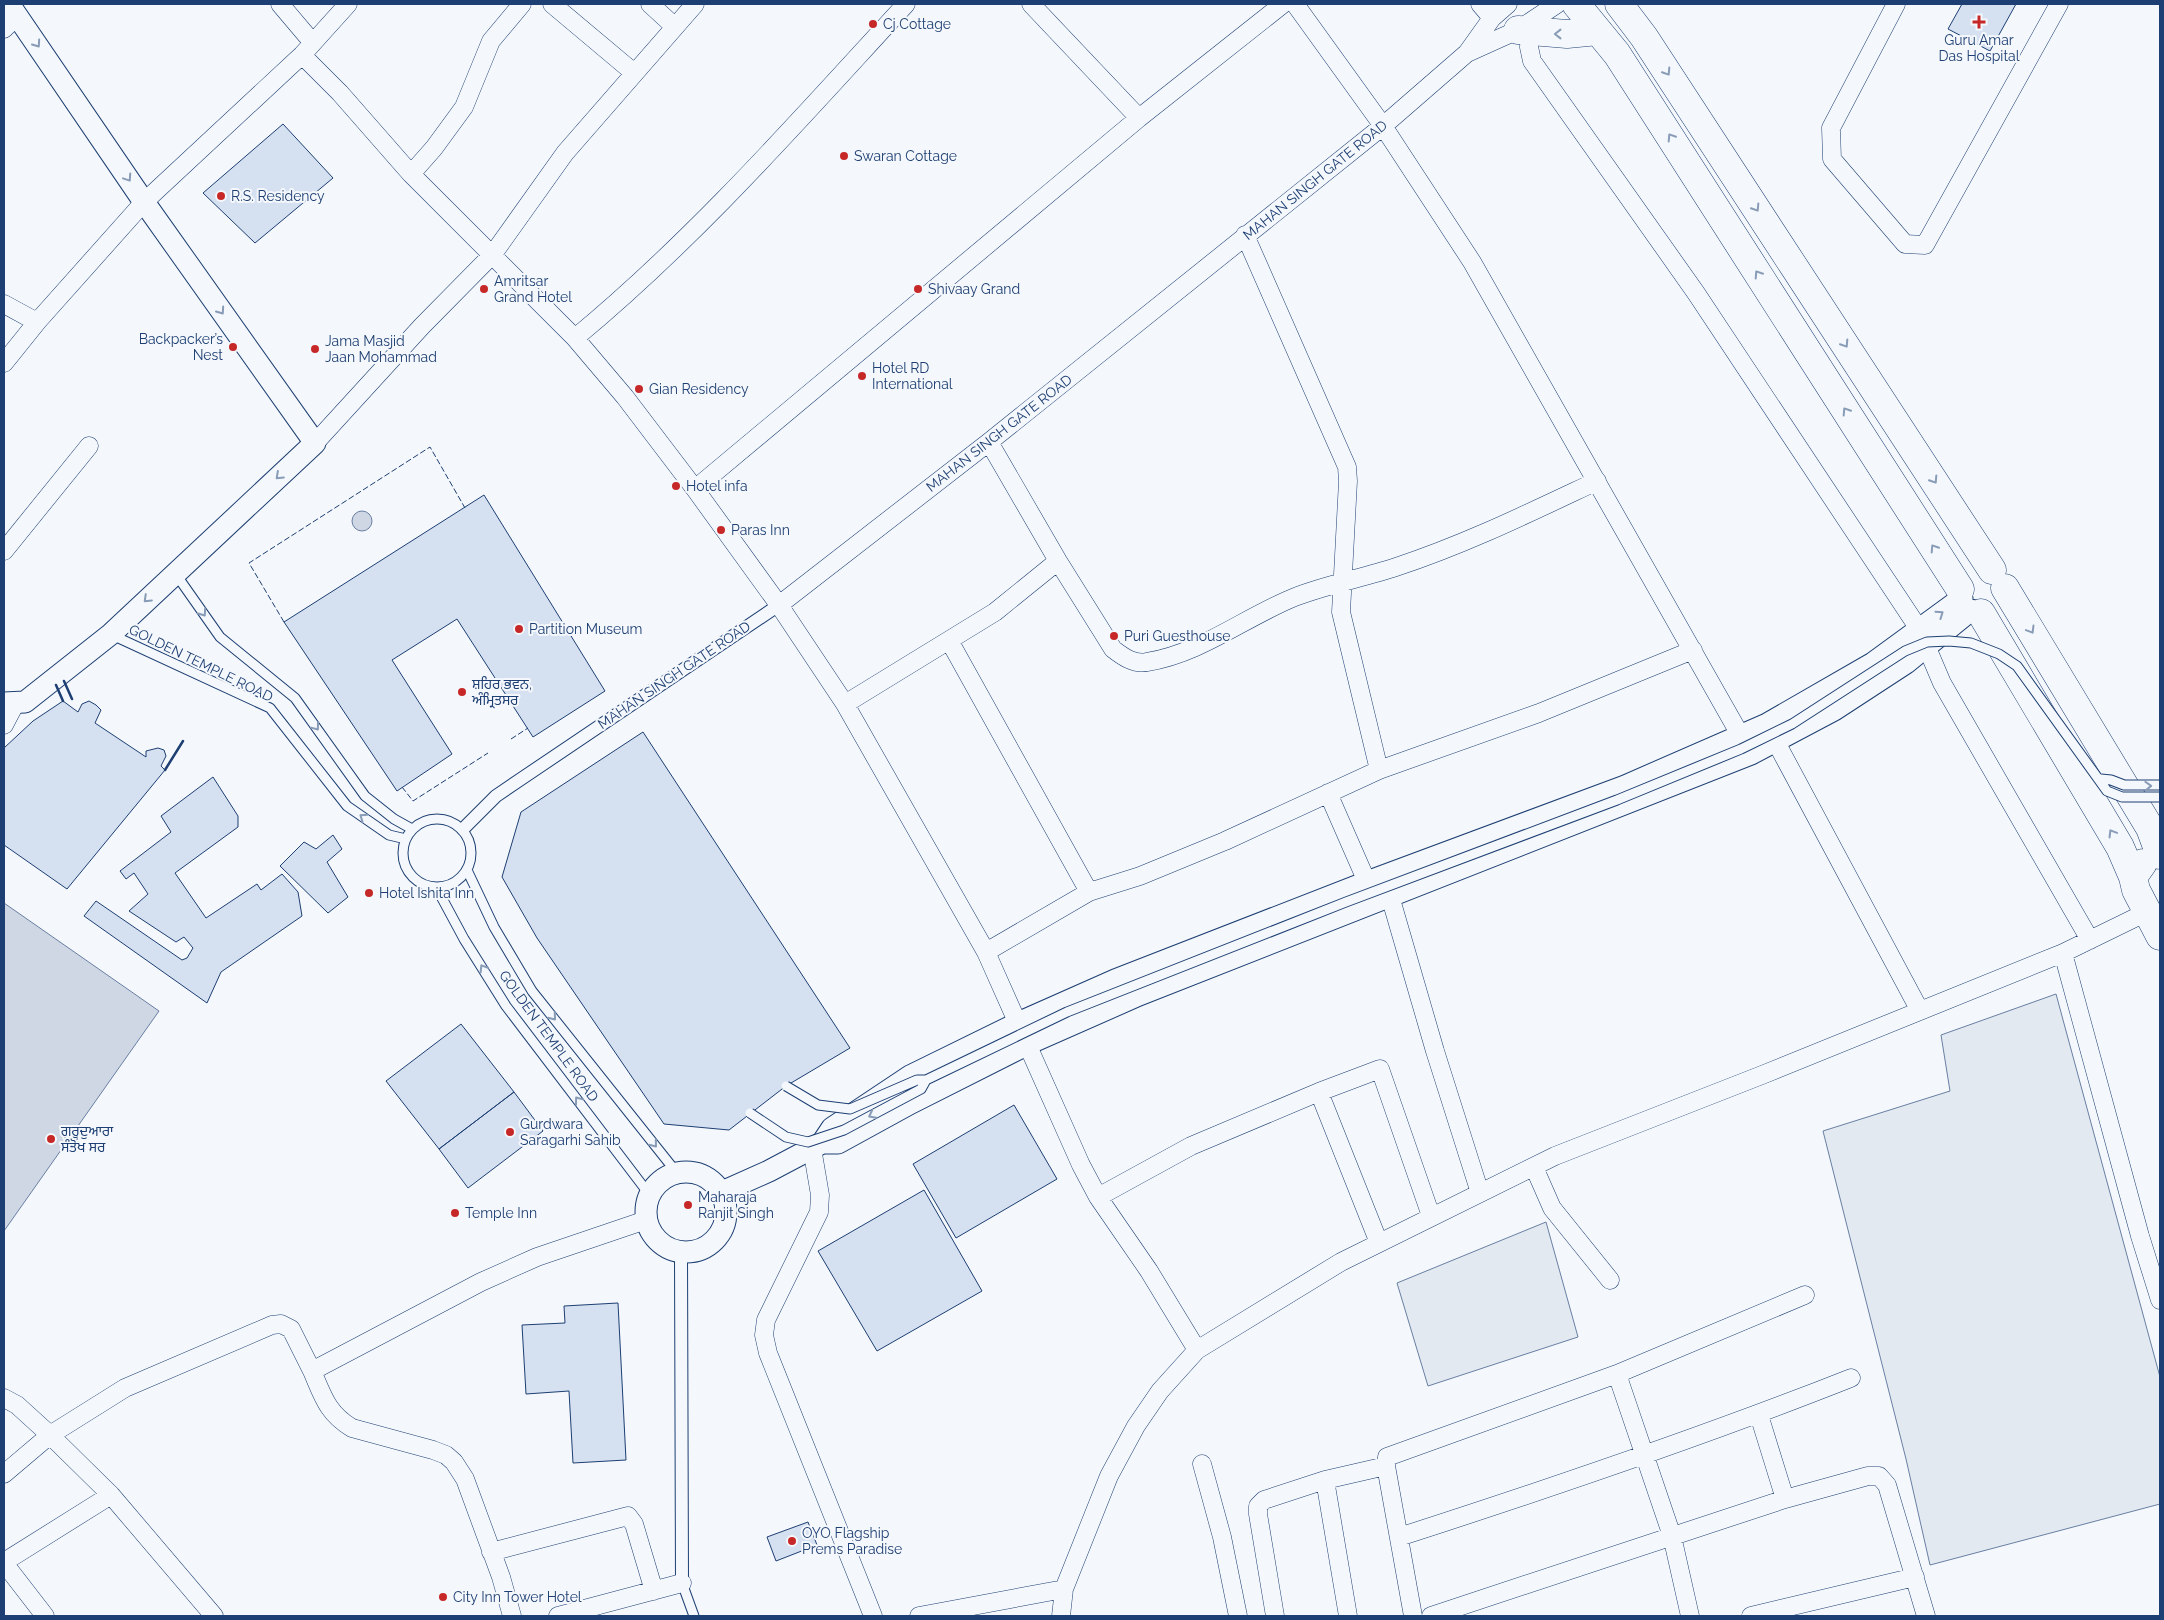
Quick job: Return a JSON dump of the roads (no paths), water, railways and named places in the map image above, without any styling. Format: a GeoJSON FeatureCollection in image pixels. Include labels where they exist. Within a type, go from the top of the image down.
{"type":"FeatureCollection","features":[{"type":"Feature","properties":{"kind":"main road"},"geometry":{"type":"LineString","coordinates":[[1576,4],[1623,62],[1968,603],[2120,847],[2133,877],[2136,890],[2160,936]]}},
{"type":"Feature","properties":{"kind":"main road"},"geometry":{"type":"LineString","coordinates":[[1619,4],[1644,37],[2155,820],[2160,855]]}},
{"type":"Feature","properties":{"kind":"main road"},"geometry":{"type":"LineString","coordinates":[[1641,4],[1644,37]]}},
{"type":"Feature","properties":{"kind":"main road"},"geometry":{"type":"LineString","coordinates":[[1524,31],[1567,34],[1598,31]]}},
{"type":"Feature","properties":{"kind":"main road"},"geometry":{"type":"LineString","coordinates":[[1977,569],[1999,579],[2005,596],[2000,605],[1994,610],[1968,603],[1962,582],[1970,572],[1977,569]]}},
{"type":"Feature","properties":{"kind":"main road"},"geometry":{"type":"LineString","coordinates":[[2133,877],[2142,863],[2150,859],[2160,860]]}},
{"type":"Feature","properties":{"kind":"street"},"geometry":{"type":"LineString","coordinates":[[280,4],[308,49],[340,93],[411,174],[575,338],[625,398],[695,488],[779,605],[845,704],[986,952],[1070,1142],[1098,1197],[1149,1271],[1197,1350]]}},
{"type":"Feature","properties":{"kind":"street"},"geometry":{"type":"LineString","coordinates":[[4,363],[37,322],[144,202],[308,49],[348,4]]}},
{"type":"Feature","properties":{"kind":"street"},"geometry":{"type":"LineString","coordinates":[[411,174],[434,148],[464,107],[492,41],[522,4]]}},
{"type":"Feature","properties":{"kind":"street"},"geometry":{"type":"LineString","coordinates":[[552,4],[633,72]]}},
{"type":"Feature","properties":{"kind":"street"},"geometry":{"type":"LineString","coordinates":[[650,4],[674,26]]}},
{"type":"Feature","properties":{"kind":"street"},"geometry":{"type":"LineString","coordinates":[[4,725],[9,704],[25,702],[111,634],[314,443],[422,326],[493,254],[565,153],[594,122],[633,72],[695,4]]}},
{"type":"Feature","properties":{"kind":"street"},"geometry":{"type":"LineString","coordinates":[[575,338],[631,292],[742,182],[906,4]]}},
{"type":"Feature","properties":{"kind":"street"},"geometry":{"type":"LineString","coordinates":[[1031,4],[1139,118]]}},
{"type":"Feature","properties":{"kind":"street"},"geometry":{"type":"LineString","coordinates":[[695,488],[1139,118],[1283,4]]}},
{"type":"Feature","properties":{"kind":"street"},"geometry":{"type":"LineString","coordinates":[[1294,4],[1383,126],[1472,262],[1746,745]]}},
{"type":"Feature","properties":{"kind":"street"},"geometry":{"type":"LineString","coordinates":[[1480,4],[1492,18]]}},
{"type":"Feature","properties":{"kind":"street","name":"MAHAN SINGH GATE ROAD"},"geometry":{"type":"LineString","coordinates":[[463,830],[496,796],[779,605],[990,442],[1383,126],[1466,53],[1492,18],[1508,4]]}},
{"type":"Feature","properties":{"kind":"street"},"geometry":{"type":"LineString","coordinates":[[1466,53],[1524,31],[1557,4]]}},
{"type":"Feature","properties":{"kind":"street"},"geometry":{"type":"LineString","coordinates":[[1896,4],[1831,128],[1832,159],[1905,244],[1925,245],[2059,4]]}},
{"type":"Feature","properties":{"kind":"street"},"geometry":{"type":"LineString","coordinates":[[10,16],[314,443]]}},
{"type":"Feature","properties":{"kind":"street"},"geometry":{"type":"LineString","coordinates":[[1524,31],[1532,61],[1696,293],[1923,638],[1942,683],[2090,940]]}},
{"type":"Feature","properties":{"kind":"street"},"geometry":{"type":"LineString","coordinates":[[1245,236],[1347,467],[1348,481],[1341,582],[1341,612],[1379,770]]}},
{"type":"Feature","properties":{"kind":"street"},"geometry":{"type":"LineString","coordinates":[[4,304],[37,322]]}},
{"type":"Feature","properties":{"kind":"street"},"geometry":{"type":"LineString","coordinates":[[990,442],[1058,561],[1113,648],[1124,658],[1144,663],[1167,658],[1294,597],[1395,567],[1477,538],[1597,481]]}},
{"type":"Feature","properties":{"kind":"street"},"geometry":{"type":"LineString","coordinates":[[4,551],[89,446]]}},
{"type":"Feature","properties":{"kind":"street"},"geometry":{"type":"LineString","coordinates":[[845,704],[950,642],[1001,608],[1058,561]]}},
{"type":"Feature","properties":{"kind":"street"},"geometry":{"type":"LineString","coordinates":[[817,1145],[838,1143],[911,1103],[1028,1044],[1139,996],[1390,896],[1772,733],[1872,663],[1923,638],[1968,603]]}},
{"type":"Feature","properties":{"kind":"street"},"geometry":{"type":"LineString","coordinates":[[950,642],[1089,892]]}},
{"type":"Feature","properties":{"kind":"street"},"geometry":{"type":"LineString","coordinates":[[986,952],[1089,892],[1148,873],[1225,841],[1379,770],[1539,713],[1693,650]]}},
{"type":"Feature","properties":{"kind":"street"},"geometry":{"type":"LineString","coordinates":[[1772,733],[1920,1011]]}},
{"type":"Feature","properties":{"kind":"street"},"geometry":{"type":"LineString","coordinates":[[722,1192],[769,1171],[817,1145],[832,1128],[910,1076],[1018,1023],[1115,980],[1367,882],[1625,786],[1746,745]]}},
{"type":"Feature","properties":{"kind":"street"},"geometry":{"type":"LineString","coordinates":[[1328,793],[1367,882]]}},
{"type":"Feature","properties":{"kind":"street"},"geometry":{"type":"LineString","coordinates":[[1390,896],[1434,1051],[1480,1193]]}},
{"type":"Feature","properties":{"kind":"street"},"geometry":{"type":"LineString","coordinates":[[1061,1616],[1064,1589],[1109,1476],[1136,1426],[1160,1391],[1197,1350],[1341,1262],[1430,1216],[1555,1156],[2063,953],[2147,912]]}},
{"type":"Feature","properties":{"kind":"street"},"geometry":{"type":"LineString","coordinates":[[2063,953],[2140,1236],[2160,1300]]}},
{"type":"Feature","properties":{"kind":"street"},"geometry":{"type":"LineString","coordinates":[[1098,1197],[1192,1146],[1319,1092],[1380,1069],[1430,1216]]}},
{"type":"Feature","properties":{"kind":"street"},"geometry":{"type":"LineString","coordinates":[[1319,1092],[1379,1243]]}},
{"type":"Feature","properties":{"kind":"street"},"geometry":{"type":"LineString","coordinates":[[817,1145],[820,1195],[819,1212],[766,1320],[764,1335],[768,1352],[873,1616]]}},
{"type":"Feature","properties":{"kind":"street"},"geometry":{"type":"LineString","coordinates":[[1534,1167],[1552,1208],[1610,1280]]}},
{"type":"Feature","properties":{"kind":"street"},"geometry":{"type":"LineString","coordinates":[[690,1172],[703,1175],[714,1182],[722,1192],[726,1204],[727,1217],[723,1230],[716,1240],[706,1248],[693,1252],[681,1253],[669,1249],[658,1242],[651,1233],[646,1220],[646,1207],[650,1194],[661,1180],[677,1173],[690,1172]]}},
{"type":"Feature","properties":{"kind":"street"},"geometry":{"type":"LineString","coordinates":[[312,1371],[481,1282],[537,1257],[646,1220]]}},
{"type":"Feature","properties":{"kind":"street"},"geometry":{"type":"LineString","coordinates":[[558,1616],[682,1583],[681,1253]]}},
{"type":"Feature","properties":{"kind":"street"},"geometry":{"type":"LineString","coordinates":[[1413,1616],[1386,1466],[1387,1457],[1617,1374],[1805,1295]]}},
{"type":"Feature","properties":{"kind":"street"},"geometry":{"type":"LineString","coordinates":[[4,1474],[50,1435],[125,1388],[272,1326],[281,1324],[291,1329],[328,1407],[341,1421],[352,1428],[434,1450],[446,1455],[454,1462],[465,1479],[512,1616]]}},
{"type":"Feature","properties":{"kind":"street"},"geometry":{"type":"LineString","coordinates":[[1617,1374],[1672,1536],[1690,1616]]}},
{"type":"Feature","properties":{"kind":"street"},"geometry":{"type":"LineString","coordinates":[[1399,1537],[1646,1455],[1759,1415],[1851,1378]]}},
{"type":"Feature","properties":{"kind":"street"},"geometry":{"type":"LineString","coordinates":[[4,1398],[17,1406],[50,1435],[111,1495],[214,1616]]}},
{"type":"Feature","properties":{"kind":"street"},"geometry":{"type":"LineString","coordinates":[[1759,1415],[1785,1500]]}},
{"type":"Feature","properties":{"kind":"street"},"geometry":{"type":"LineString","coordinates":[[1202,1464],[1222,1536],[1238,1616]]}},
{"type":"Feature","properties":{"kind":"street"},"geometry":{"type":"LineString","coordinates":[[1275,1616],[1258,1506],[1264,1500],[1325,1480],[1386,1466]]}},
{"type":"Feature","properties":{"kind":"street"},"geometry":{"type":"LineString","coordinates":[[1431,1616],[1672,1536],[1868,1476],[1880,1476],[1887,1485],[1926,1616]]}},
{"type":"Feature","properties":{"kind":"street"},"geometry":{"type":"LineString","coordinates":[[1325,1480],[1348,1616]]}},
{"type":"Feature","properties":{"kind":"street"},"geometry":{"type":"LineString","coordinates":[[45,1616],[4,1562],[111,1495]]}},
{"type":"Feature","properties":{"kind":"street"},"geometry":{"type":"LineString","coordinates":[[491,1552],[628,1516],[634,1524],[654,1591]]}},
{"type":"Feature","properties":{"kind":"street"},"geometry":{"type":"LineString","coordinates":[[1751,1616],[1915,1577]]}},
{"type":"Feature","properties":{"kind":"street"},"geometry":{"type":"LineString","coordinates":[[919,1616],[1064,1589]]}},
{"type":"Feature","properties":{"kind":"lane"},"geometry":{"type":"LineString","coordinates":[[175,573],[220,637],[295,698],[365,796],[394,819],[412,829]]}},
{"type":"Feature","properties":{"kind":"lane","name":"GOLDEN TEMPLE ROAD"},"geometry":{"type":"LineString","coordinates":[[111,634],[270,708],[347,806],[389,836],[406,839]]}},
{"type":"Feature","properties":{"kind":"lane"},"geometry":{"type":"LineString","coordinates":[[786,1086],[818,1104],[850,1109],[917,1080],[926,1080],[1067,1012],[1617,800],[1741,750],[1792,724],[1905,651],[1926,642],[1950,641],[1972,643],[1998,654],[2018,666],[2086,763],[2101,779],[2107,791],[2122,796],[2160,797]]}},
{"type":"Feature","properties":{"kind":"lane"},"geometry":{"type":"LineString","coordinates":[[2101,779],[2111,780],[2124,785],[2160,785]]}},
{"type":"Feature","properties":{"kind":"lane"},"geometry":{"type":"LineString","coordinates":[[432,819],[443,819],[454,823],[463,830],[469,839],[472,849],[467,870],[454,883],[436,887],[425,884],[408,871],[404,855],[406,839],[412,829],[432,819]]}},
{"type":"Feature","properties":{"kind":"lane","name":"GOLDEN TEMPLE ROAD"},"geometry":{"type":"LineString","coordinates":[[467,870],[494,927],[532,991],[677,1173]]}},
{"type":"Feature","properties":{"kind":"lane","name":"GOLDEN TEMPLE ROAD"},"geometry":{"type":"LineString","coordinates":[[436,887],[464,939],[506,1006],[650,1194]]}},
{"type":"Feature","properties":{"kind":"lane"},"geometry":{"type":"LineString","coordinates":[[750,1112],[786,1137],[808,1142],[844,1130],[921,1089],[926,1080]]}},
{"type":"Feature","properties":{"kind":"lane"},"geometry":{"type":"LineString","coordinates":[[682,1583],[694,1616]]}},
{"type":"Feature","properties":{"kind":"place","name":"Guru Amar Das Hospital"},"geometry":{"type":"Point","coordinates":[1979,22]}},
{"type":"Feature","properties":{"kind":"place","name":"Cj Cottage"},"geometry":{"type":"Point","coordinates":[873,24]}},
{"type":"Feature","properties":{"kind":"place","name":"Swaran Cottage"},"geometry":{"type":"Point","coordinates":[844,156]}},
{"type":"Feature","properties":{"kind":"place","name":"R.S. Residency"},"geometry":{"type":"Point","coordinates":[221,196]}},
{"type":"Feature","properties":{"kind":"place","name":"Amritsar Grand Hotel"},"geometry":{"type":"Point","coordinates":[484,289]}},
{"type":"Feature","properties":{"kind":"place","name":"Shivaay Grand"},"geometry":{"type":"Point","coordinates":[918,289]}},
{"type":"Feature","properties":{"kind":"place","name":"Backpacker’s Nest"},"geometry":{"type":"Point","coordinates":[233,347]}},
{"type":"Feature","properties":{"kind":"place","name":"Jama Masjid Jaan Mohammad"},"geometry":{"type":"Point","coordinates":[315,349]}},
{"type":"Feature","properties":{"kind":"place","name":"Hotel RD International"},"geometry":{"type":"Point","coordinates":[862,376]}},
{"type":"Feature","properties":{"kind":"place","name":"Gian Residency"},"geometry":{"type":"Point","coordinates":[639,389]}},
{"type":"Feature","properties":{"kind":"place","name":"Hotel infa"},"geometry":{"type":"Point","coordinates":[676,486]}},
{"type":"Feature","properties":{"kind":"place","name":"Paras Inn"},"geometry":{"type":"Point","coordinates":[721,530]}},
{"type":"Feature","properties":{"kind":"place","name":"Partition Museum"},"geometry":{"type":"Point","coordinates":[519,629]}},
{"type":"Feature","properties":{"kind":"place","name":"Puri Guesthouse"},"geometry":{"type":"Point","coordinates":[1114,636]}},
{"type":"Feature","properties":{"kind":"place","name":"ਸ਼ਹਿਰ ਭਵਨ, ਅੰਮ੍ਰਿਤਸਰ"},"geometry":{"type":"Point","coordinates":[462,692]}},
{"type":"Feature","properties":{"kind":"place","name":"Hotel Ishita Inn"},"geometry":{"type":"Point","coordinates":[369,893]}},
{"type":"Feature","properties":{"kind":"place","name":"Gurdwara Saragarhi Sahib"},"geometry":{"type":"Point","coordinates":[510,1132]}},
{"type":"Feature","properties":{"kind":"place","name":"ਗੁਰੂਦੁਆਰਾ ਸੰਤੋਖ ਸਰ"},"geometry":{"type":"Point","coordinates":[51,1139]}},
{"type":"Feature","properties":{"kind":"place","name":"Maharaja Ranjit Singh"},"geometry":{"type":"Point","coordinates":[688,1205]}},
{"type":"Feature","properties":{"kind":"place","name":"Temple Inn"},"geometry":{"type":"Point","coordinates":[455,1213]}},
{"type":"Feature","properties":{"kind":"place","name":"OYO Flagship Prems Paradise"},"geometry":{"type":"Point","coordinates":[792,1541]}},
{"type":"Feature","properties":{"kind":"place","name":"City Inn Tower Hotel"},"geometry":{"type":"Point","coordinates":[443,1597]}}]}
